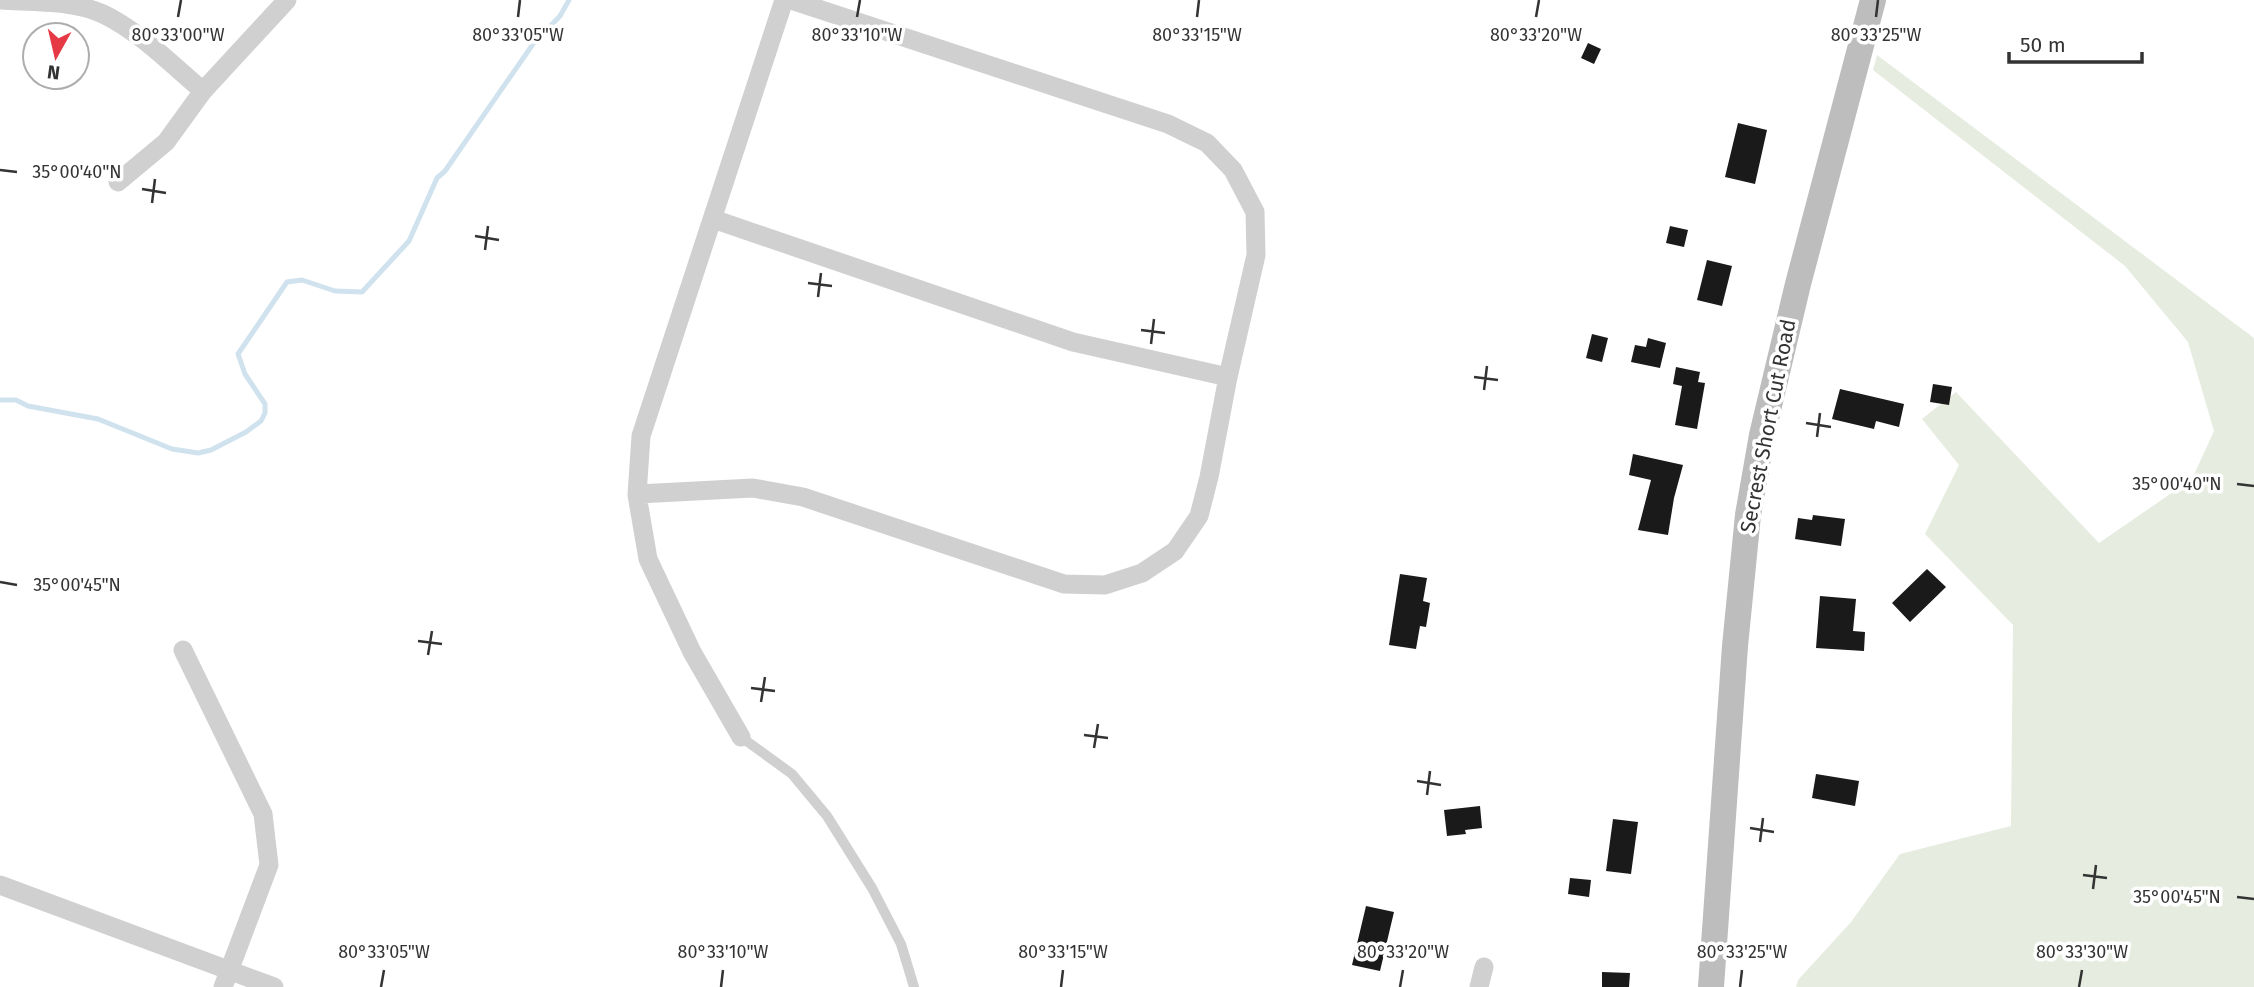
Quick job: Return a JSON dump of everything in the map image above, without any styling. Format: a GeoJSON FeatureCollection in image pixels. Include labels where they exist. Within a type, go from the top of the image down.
{"type":"FeatureCollection","features":[{"type":"Feature","properties":{"kind":"main road","name":"Secrest Short Cut Road"},"geometry":{"type":"LineString","coordinates":[[1711,987],[1734,659],[1748,515],[1762,435],[1798,284],[1873,0]]}},
{"type":"Feature","properties":{"kind":"street"},"geometry":{"type":"LineString","coordinates":[[0,0],[62,3],[102,14],[145,42],[203,91]]}},
{"type":"Feature","properties":{"kind":"street"},"geometry":{"type":"LineString","coordinates":[[118,182],[166,142],[203,91],[288,0]]}},
{"type":"Feature","properties":{"kind":"street"},"geometry":{"type":"LineString","coordinates":[[741,737],[692,652],[648,559],[638,494],[641,436],[784,0]]}},
{"type":"Feature","properties":{"kind":"street"},"geometry":{"type":"LineString","coordinates":[[638,494],[753,488],[803,497],[1064,584],[1105,586],[1142,573],[1175,551],[1199,516],[1256,255],[1255,212],[1233,170],[1208,143],[1168,124],[791,0]]}},
{"type":"Feature","properties":{"kind":"street"},"geometry":{"type":"LineString","coordinates":[[713,219],[1073,342],[1228,377]]}},
{"type":"Feature","properties":{"kind":"street"},"geometry":{"type":"LineString","coordinates":[[183,650],[262,814],[269,865],[226,979]]}},
{"type":"Feature","properties":{"kind":"street"},"geometry":{"type":"LineString","coordinates":[[0,885],[226,979],[274,987]]}},
{"type":"Feature","properties":{"kind":"street"},"geometry":{"type":"LineString","coordinates":[[1479,987],[1484,967]]}},
{"type":"Feature","properties":{"kind":"lane"},"geometry":{"type":"LineString","coordinates":[[741,737],[792,774],[827,817],[872,888],[901,944],[914,987]]}},
{"type":"Feature","properties":{"kind":"shaded area"},"geometry":{"type":"Polygon","coordinates":[[[1877,55],[2254,338],[2254,987],[1796,987],[1798,980],[1851,922],[1900,854],[2011,826],[2013,625],[1925,534],[1959,465],[1922,419],[1956,392],[2099,543],[2192,479],[2214,431],[2188,342],[2125,266],[1873,70],[1877,55]]]}},
{"type":"Feature","properties":{"kind":"building"},"geometry":{"type":"Polygon","coordinates":[[[1588,43],[1601,49],[1594,64],[1581,58],[1588,43]]]}},
{"type":"Feature","properties":{"kind":"building"},"geometry":{"type":"Polygon","coordinates":[[[1738,123],[1767,130],[1755,184],[1725,177],[1738,123]]]}},
{"type":"Feature","properties":{"kind":"building"},"geometry":{"type":"Polygon","coordinates":[[[1670,226],[1688,230],[1684,247],[1666,243],[1670,226]]]}},
{"type":"Feature","properties":{"kind":"building"},"geometry":{"type":"Polygon","coordinates":[[[1707,260],[1732,266],[1722,306],[1697,300],[1707,260]]]}},
{"type":"Feature","properties":{"kind":"building"},"geometry":{"type":"Polygon","coordinates":[[[1592,334],[1608,338],[1602,362],[1586,358],[1592,334]]]}},
{"type":"Feature","properties":{"kind":"building"},"geometry":{"type":"Polygon","coordinates":[[[1648,338],[1666,343],[1660,368],[1631,362],[1635,345],[1646,347],[1648,338]]]}},
{"type":"Feature","properties":{"kind":"building"},"geometry":{"type":"Polygon","coordinates":[[[1676,367],[1700,372],[1698,382],[1705,383],[1697,429],[1675,425],[1682,386],[1673,384],[1676,367]]]}},
{"type":"Feature","properties":{"kind":"building"},"geometry":{"type":"Polygon","coordinates":[[[1933,384],[1952,387],[1949,405],[1930,402],[1933,384]]]}},
{"type":"Feature","properties":{"kind":"building"},"geometry":{"type":"Polygon","coordinates":[[[1840,389],[1904,404],[1899,427],[1876,421],[1874,429],[1832,419],[1840,389]]]}},
{"type":"Feature","properties":{"kind":"building"},"geometry":{"type":"Polygon","coordinates":[[[1633,454],[1683,465],[1668,535],[1638,530],[1651,480],[1629,475],[1633,454]]]}},
{"type":"Feature","properties":{"kind":"building"},"geometry":{"type":"Polygon","coordinates":[[[1813,515],[1845,519],[1841,546],[1795,539],[1798,518],[1812,520],[1813,515]]]}},
{"type":"Feature","properties":{"kind":"building"},"geometry":{"type":"Polygon","coordinates":[[[1927,569],[1946,587],[1910,622],[1892,603],[1927,569]]]}},
{"type":"Feature","properties":{"kind":"building"},"geometry":{"type":"Polygon","coordinates":[[[1400,574],[1427,578],[1423,601],[1430,603],[1426,627],[1420,626],[1416,649],[1389,645],[1400,574]]]}},
{"type":"Feature","properties":{"kind":"building"},"geometry":{"type":"Polygon","coordinates":[[[1820,596],[1856,599],[1853,631],[1865,632],[1864,651],[1816,648],[1820,596]]]}},
{"type":"Feature","properties":{"kind":"building"},"geometry":{"type":"Polygon","coordinates":[[[1816,774],[1859,781],[1855,806],[1812,798],[1816,774]]]}},
{"type":"Feature","properties":{"kind":"building"},"geometry":{"type":"Polygon","coordinates":[[[1480,806],[1482,828],[1465,830],[1466,834],[1447,836],[1444,810],[1480,806]]]}},
{"type":"Feature","properties":{"kind":"building"},"geometry":{"type":"Polygon","coordinates":[[[1613,819],[1638,822],[1631,874],[1606,871],[1613,819]]]}},
{"type":"Feature","properties":{"kind":"building"},"geometry":{"type":"Polygon","coordinates":[[[1570,878],[1591,880],[1589,897],[1568,894],[1570,878]]]}},
{"type":"Feature","properties":{"kind":"building"},"geometry":{"type":"Polygon","coordinates":[[[1366,906],[1394,912],[1380,971],[1352,965],[1366,906]]]}},
{"type":"Feature","properties":{"kind":"building"},"geometry":{"type":"Polygon","coordinates":[[[1602,972],[1630,973],[1629,987],[1602,987],[1602,972]]]}},
{"type":"Feature","properties":{"kind":"waterway"},"geometry":{"type":"LineString","coordinates":[[0,400],[16,400],[28,406],[98,419],[172,449],[198,453],[211,450],[246,432],[261,421],[265,404],[245,374],[238,354],[287,282],[302,280],[335,291],[362,292],[409,241],[437,178],[445,171],[533,44],[560,16],[569,0]]}}]}
